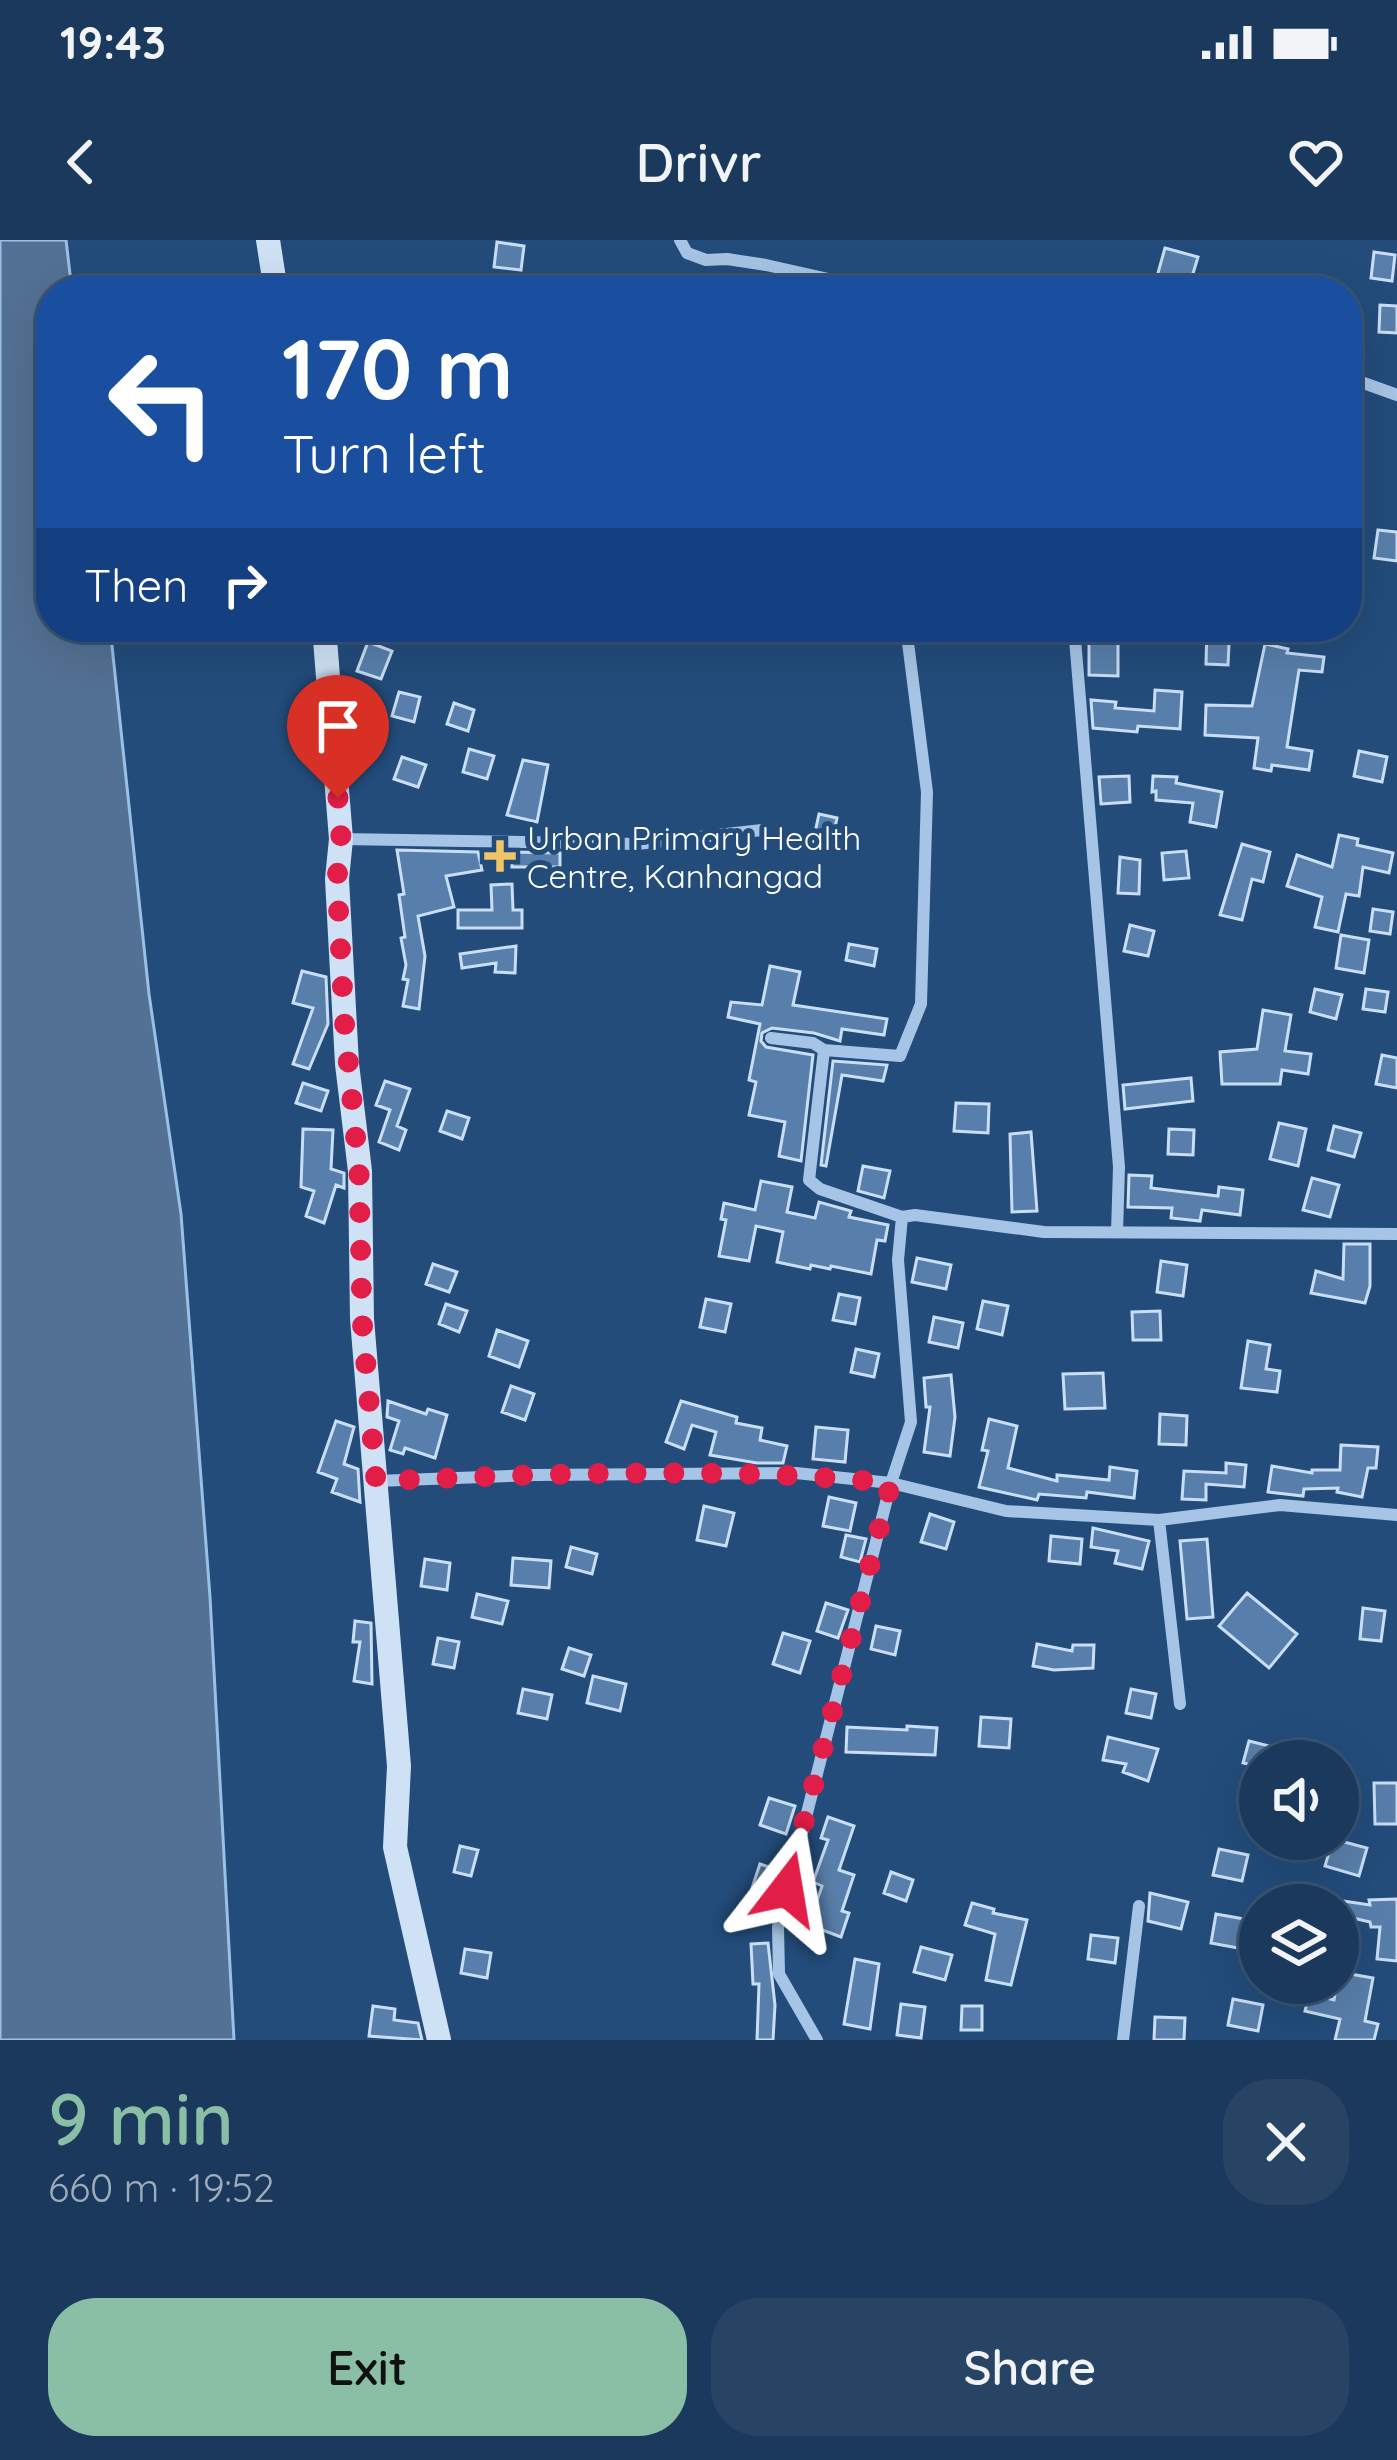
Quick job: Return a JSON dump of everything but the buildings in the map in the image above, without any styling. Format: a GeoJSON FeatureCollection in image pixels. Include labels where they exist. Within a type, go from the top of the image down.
{"type":"FeatureCollection","features":[{"type":"Feature","properties":{"kind":"main road"},"geometry":{"type":"LineString","coordinates":[[268,240],[274,276]]}},
{"type":"Feature","properties":{"kind":"main road"},"geometry":{"type":"LineString","coordinates":[[325,642],[341,838],[339,926],[359,1172],[362,1319],[399,1766],[395,1847],[439,2040]]}},
{"type":"Feature","properties":{"kind":"street"},"geometry":{"type":"LineString","coordinates":[[680,240],[687,253],[706,260],[727,259],[815,276]]}},
{"type":"Feature","properties":{"kind":"street"},"geometry":{"type":"LineString","coordinates":[[1362,382],[1397,395]]}},
{"type":"Feature","properties":{"kind":"street"},"geometry":{"type":"LineString","coordinates":[[771,1038],[900,1057],[921,1004],[927,792],[907,642]]}},
{"type":"Feature","properties":{"kind":"street"},"geometry":{"type":"LineString","coordinates":[[1075,642],[1119,1167],[1117,1232]]}},
{"type":"Feature","properties":{"kind":"street"},"geometry":{"type":"LineString","coordinates":[[341,838],[637,844],[762,830]]}},
{"type":"Feature","properties":{"kind":"street"},"geometry":{"type":"LineString","coordinates":[[824,1049],[809,1180],[820,1190],[902,1217],[1044,1232],[1397,1234]]}},
{"type":"Feature","properties":{"kind":"street"},"geometry":{"type":"LineString","coordinates":[[817,2040],[779,1974],[778,1927],[891,1483],[911,1423],[898,1260],[902,1217]]}},
{"type":"Feature","properties":{"kind":"street"},"geometry":{"type":"LineString","coordinates":[[376,1481],[796,1473],[891,1483],[1006,1511],[1159,1520],[1280,1504],[1397,1515]]}},
{"type":"Feature","properties":{"kind":"street"},"geometry":{"type":"LineString","coordinates":[[1159,1520],[1180,1704]]}},
{"type":"Feature","properties":{"kind":"street"},"geometry":{"type":"LineString","coordinates":[[1124,2040],[1138,1906]]}},
{"type":"Feature","properties":{"kind":"water"},"geometry":{"type":"Polygon","coordinates":[[[0,240],[66,240],[70,276],[36,276],[36,642],[112,642],[149,994],[181,1214],[210,1597],[234,2040],[0,2040],[0,240]]]}},
{"type":"Feature","properties":{"kind":"place","name":"Urban Primary Health Centre, Kanhangad"},"geometry":{"type":"Point","coordinates":[500,856]}},
{"type":"Feature","properties":{"kind":"route"},"geometry":{"type":"LineString","coordinates":[[338,798],[344,1018],[359,1172],[362,1319],[376,1481],[796,1473],[891,1483],[787,1889]]}}]}
